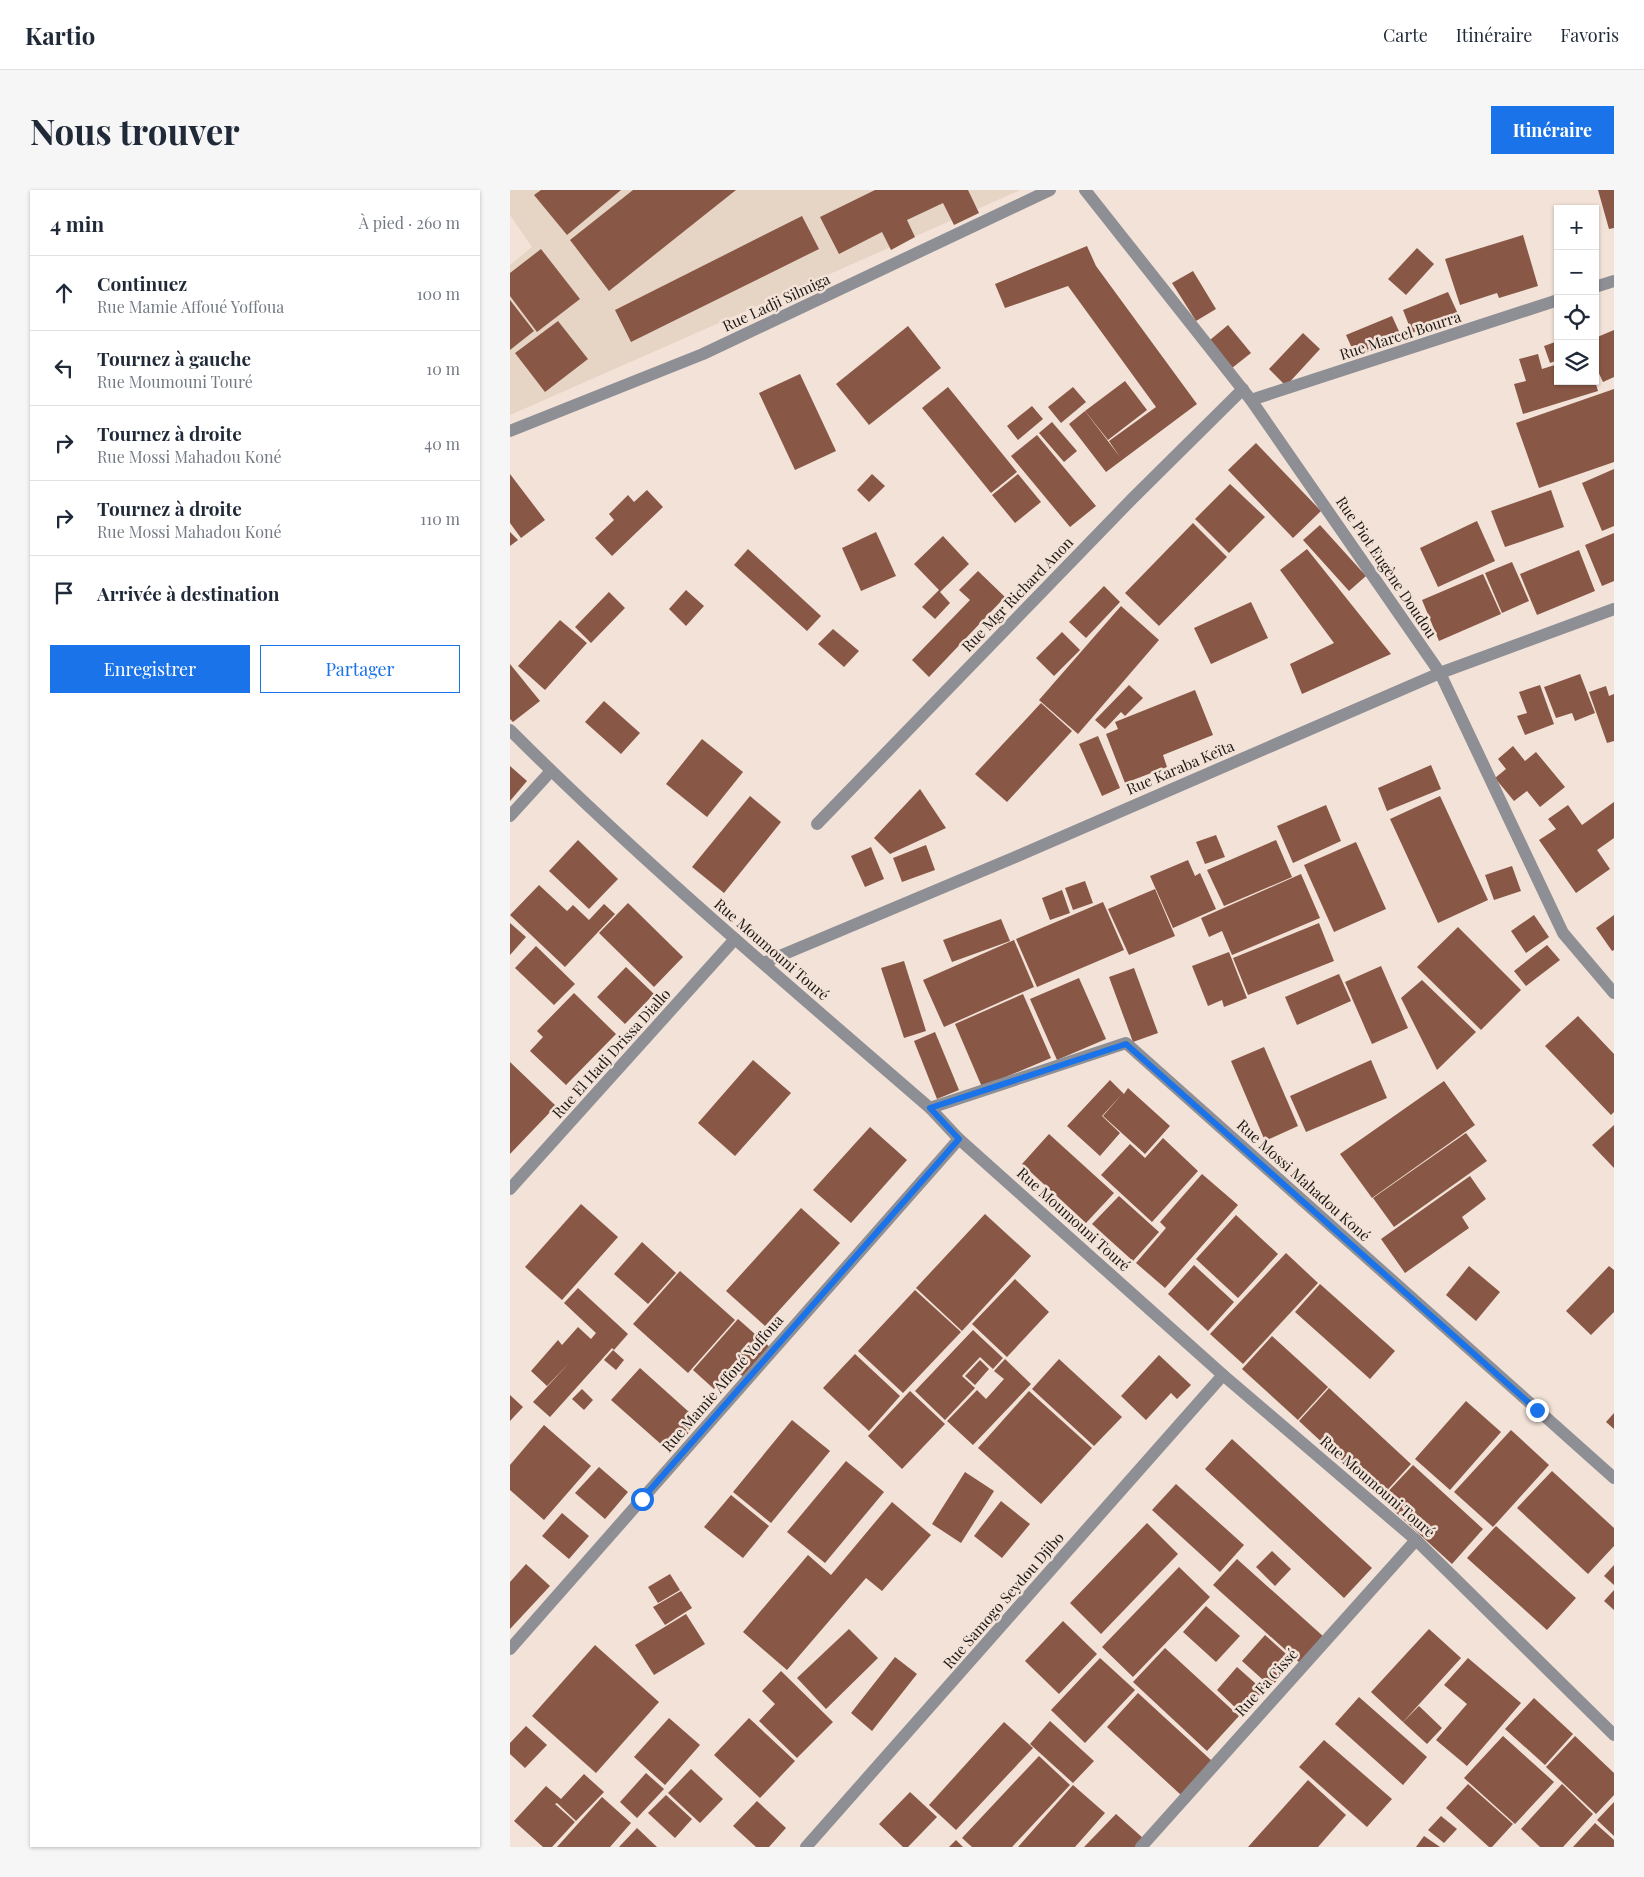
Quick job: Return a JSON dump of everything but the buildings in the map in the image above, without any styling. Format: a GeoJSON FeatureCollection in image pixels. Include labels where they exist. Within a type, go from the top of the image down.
{"type":"FeatureCollection","features":[{"type":"Feature","properties":{"kind":"street","name":"Rue Ladji Silmiga"},"geometry":{"type":"LineString","coordinates":[[510,431],[703,354],[1050,190]]}},
{"type":"Feature","properties":{"kind":"street","name":"Rue Piot Eugène Doudou"},"geometry":{"type":"LineString","coordinates":[[1085,190],[1252,400],[1440,673],[1563,933],[1614,993]]}},
{"type":"Feature","properties":{"kind":"street"},"geometry":{"type":"LineString","coordinates":[[1599,286],[1614,281]]}},
{"type":"Feature","properties":{"kind":"street","name":"Rue Marcel Bourra"},"geometry":{"type":"LineString","coordinates":[[1252,400],[1554,301]]}},
{"type":"Feature","properties":{"kind":"street","name":"Rue Mgr Richard Anon"},"geometry":{"type":"LineString","coordinates":[[817,824],[1132,499],[1243,389]]}},
{"type":"Feature","properties":{"kind":"street","name":"Rue Karaba Keïta"},"geometry":{"type":"LineString","coordinates":[[763,963],[1022,854],[1440,673],[1614,609]]}},
{"type":"Feature","properties":{"kind":"street","name":"Rue Moumouni Touré"},"geometry":{"type":"LineString","coordinates":[[510,730],[551,771],[735,939],[930,1108],[959,1139],[1224,1375],[1416,1540],[1614,1735]]}},
{"type":"Feature","properties":{"kind":"street"},"geometry":{"type":"LineString","coordinates":[[510,816],[551,771]]}},
{"type":"Feature","properties":{"kind":"street","name":"Rue El Hadj Drissa Diallo"},"geometry":{"type":"LineString","coordinates":[[510,1189],[735,939]]}},
{"type":"Feature","properties":{"kind":"street","name":"Rue Mossi Mahadou Koné"},"geometry":{"type":"LineString","coordinates":[[930,1108],[1126,1044],[1614,1478]]}},
{"type":"Feature","properties":{"kind":"street","name":"Rue Mamie Affoué Yoffoua"},"geometry":{"type":"LineString","coordinates":[[510,1649],[959,1139]]}},
{"type":"Feature","properties":{"kind":"street","name":"Rue Samogo Seydou Djibo"},"geometry":{"type":"LineString","coordinates":[[806,1847],[1224,1375]]}},
{"type":"Feature","properties":{"kind":"street","name":"Rue Fa Cissé"},"geometry":{"type":"LineString","coordinates":[[1141,1847],[1416,1540]]}},
{"type":"Feature","properties":{"kind":"shaded area"},"geometry":{"type":"Polygon","coordinates":[[[510,190],[1020,190],[510,415],[510,265],[532,247],[510,215],[510,190]]]}},
{"type":"Feature","properties":{"kind":"route"},"geometry":{"type":"LineString","coordinates":[[642,1499],[959,1139],[930,1108],[1126,1044],[1537,1410]]}}]}
